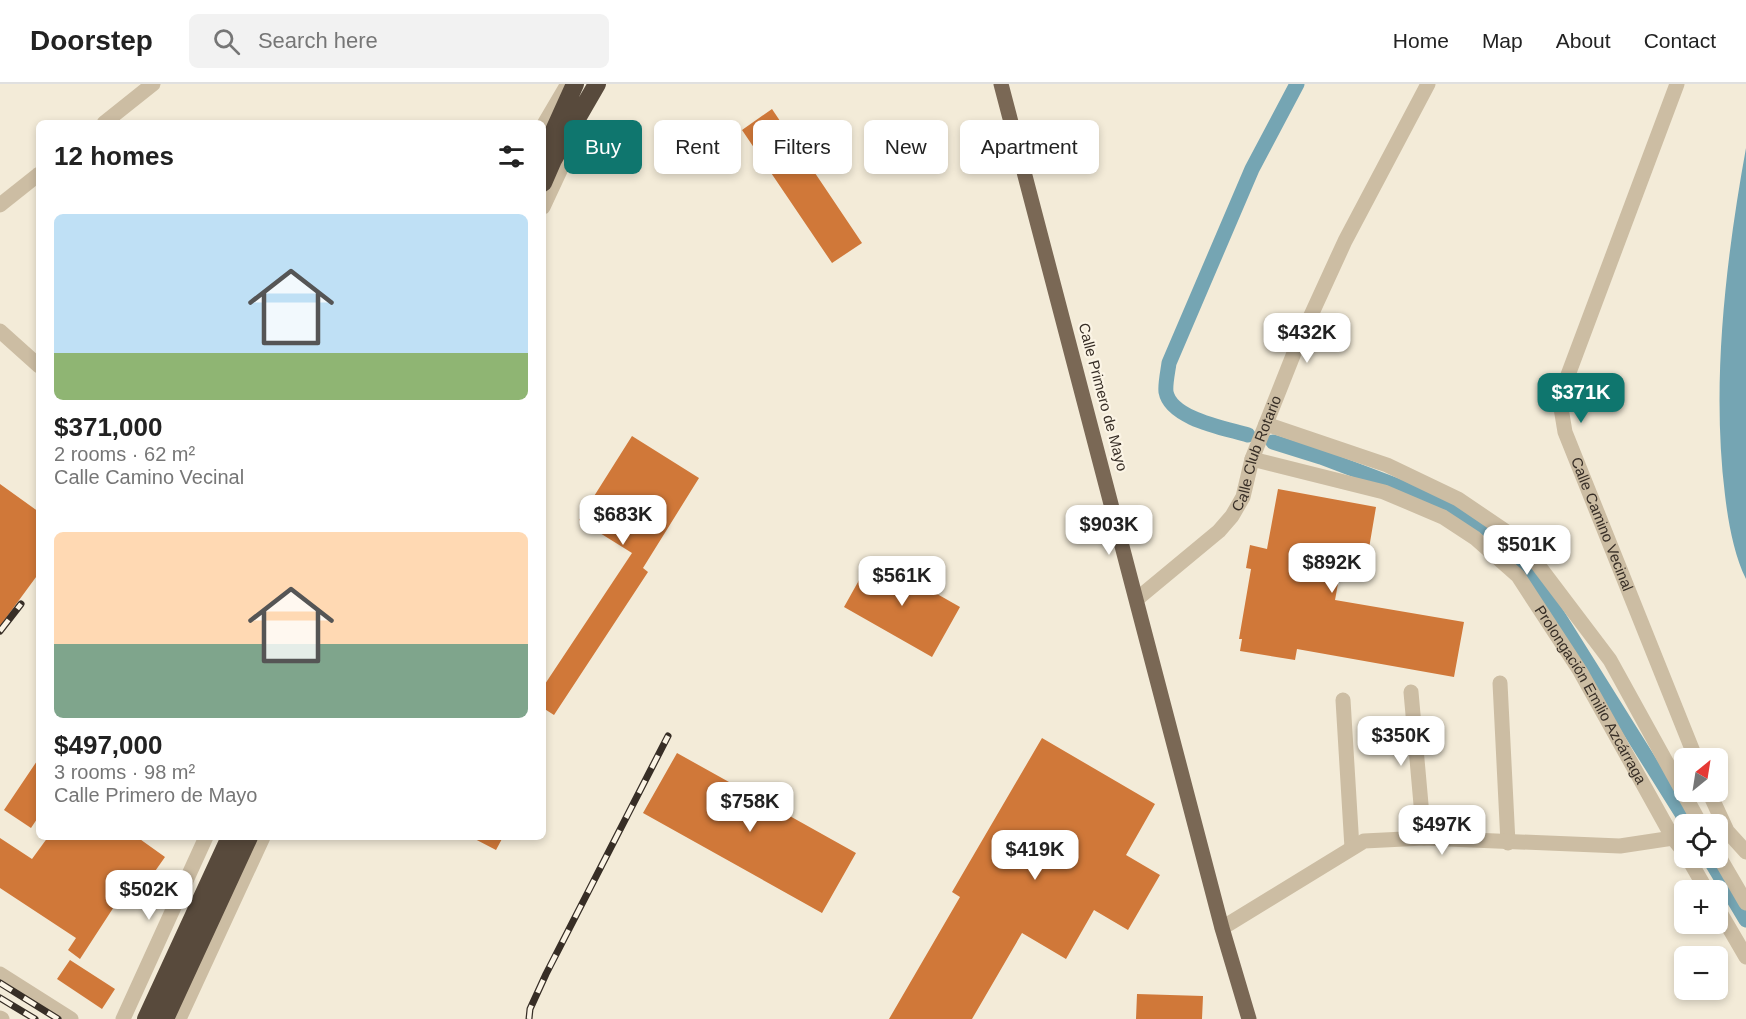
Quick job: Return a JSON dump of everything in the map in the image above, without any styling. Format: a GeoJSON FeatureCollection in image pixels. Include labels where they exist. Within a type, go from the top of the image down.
{"type":"FeatureCollection","features":[{"type":"Feature","properties":{"kind":"highway"},"geometry":{"type":"LineString","coordinates":[[548,158],[575,84]]}},
{"type":"Feature","properties":{"kind":"highway"},"geometry":{"type":"LineString","coordinates":[[548,158],[599,84]]}},
{"type":"Feature","properties":{"kind":"highway"},"geometry":{"type":"LineString","coordinates":[[144,1019],[229,840]]}},
{"type":"Feature","properties":{"kind":"highway"},"geometry":{"type":"LineString","coordinates":[[165,1019],[248,840]]}},
{"type":"Feature","properties":{"kind":"main road","name":"Calle Primero de Mayo"},"geometry":{"type":"LineString","coordinates":[[1001,84],[1222,928],[1249,1019]]}},
{"type":"Feature","properties":{"kind":"street"},"geometry":{"type":"LineString","coordinates":[[108,120],[153,84]]}},
{"type":"Feature","properties":{"kind":"street"},"geometry":{"type":"LineString","coordinates":[[546,121],[567,84]]}},
{"type":"Feature","properties":{"kind":"street"},"geometry":{"type":"LineString","coordinates":[[546,200],[599,84]]}},
{"type":"Feature","properties":{"kind":"street","name":"Calle Club Rotario"},"geometry":{"type":"LineString","coordinates":[[1137,599],[1219,531],[1232,516],[1243,497],[1252,459],[1296,348],[1345,242],[1428,84]]}},
{"type":"Feature","properties":{"kind":"street","name":"Calle Camino Vecinal"},"geometry":{"type":"LineString","coordinates":[[1677,84],[1569,375],[1561,408],[1565,432],[1692,748]]}},
{"type":"Feature","properties":{"kind":"street"},"geometry":{"type":"LineString","coordinates":[[0,205],[36,176]]}},
{"type":"Feature","properties":{"kind":"street"},"geometry":{"type":"LineString","coordinates":[[0,331],[36,363]]}},
{"type":"Feature","properties":{"kind":"street"},"geometry":{"type":"LineString","coordinates":[[1266,424],[1388,465],[1458,499],[1520,541],[1610,660],[1695,814]]}},
{"type":"Feature","properties":{"kind":"street","name":"Prolongación Emilio Azcárraga"},"geometry":{"type":"LineString","coordinates":[[1252,459],[1384,492],[1433,513],[1475,538],[1518,576],[1580,671],[1673,838]]}},
{"type":"Feature","properties":{"kind":"street"},"geometry":{"type":"LineString","coordinates":[[1500,683],[1508,843]]}},
{"type":"Feature","properties":{"kind":"street"},"geometry":{"type":"LineString","coordinates":[[1411,692],[1424,838]]}},
{"type":"Feature","properties":{"kind":"street"},"geometry":{"type":"LineString","coordinates":[[1343,700],[1352,848]]}},
{"type":"Feature","properties":{"kind":"street"},"geometry":{"type":"LineString","coordinates":[[1714,802],[1727,831],[1746,852]]}},
{"type":"Feature","properties":{"kind":"street"},"geometry":{"type":"LineString","coordinates":[[1222,928],[1364,841],[1424,838],[1620,846],[1673,838]]}},
{"type":"Feature","properties":{"kind":"street"},"geometry":{"type":"LineString","coordinates":[[123,1019],[205,840]]}},
{"type":"Feature","properties":{"kind":"street"},"geometry":{"type":"LineString","coordinates":[[180,1015],[262,840]]}},
{"type":"Feature","properties":{"kind":"street"},"geometry":{"type":"LineString","coordinates":[[1726,868],[1746,903]]}},
{"type":"Feature","properties":{"kind":"street"},"geometry":{"type":"LineString","coordinates":[[1728,926],[1746,957]]}},
{"type":"Feature","properties":{"kind":"street"},"geometry":{"type":"LineString","coordinates":[[0,974],[71,1019]]}},
{"type":"Feature","properties":{"kind":"street"},"geometry":{"type":"LineString","coordinates":[[137,984],[136,1010],[144,1019]]}},
{"type":"Feature","properties":{"kind":"water"},"geometry":{"type":"Polygon","coordinates":[[[1746,148],[1746,579],[1735,549],[1725,495],[1721,452],[1720,365],[1732,233],[1746,148]]]}},
{"type":"Feature","properties":{"kind":"building"},"geometry":{"type":"Polygon","coordinates":[[[772,109],[779,120],[756,120],[772,109]]]}},
{"type":"Feature","properties":{"kind":"building"},"geometry":{"type":"Polygon","coordinates":[[[753,122],[753,146],[742,130],[753,122]]]}},
{"type":"Feature","properties":{"kind":"building"},"geometry":{"type":"Polygon","coordinates":[[[772,174],[816,174],[862,243],[832,263],[772,174]]]}},
{"type":"Feature","properties":{"kind":"building"},"geometry":{"type":"Polygon","coordinates":[[[632,436],[699,478],[643,568],[648,572],[554,715],[546,710],[546,682],[632,553],[579,520],[632,436]]]}},
{"type":"Feature","properties":{"kind":"building"},"geometry":{"type":"Polygon","coordinates":[[[0,484],[36,510],[36,577],[0,626],[0,484]]]}},
{"type":"Feature","properties":{"kind":"building"},"geometry":{"type":"Polygon","coordinates":[[[1278,489],[1376,507],[1366,566],[1342,562],[1335,600],[1464,622],[1454,677],[1297,649],[1295,660],[1240,651],[1242,639],[1239,639],[1251,569],[1246,568],[1250,545],[1267,549],[1278,489]]]}},
{"type":"Feature","properties":{"kind":"building"},"geometry":{"type":"Polygon","coordinates":[[[872,557],[960,607],[932,657],[844,607],[872,557]]]}},
{"type":"Feature","properties":{"kind":"building"},"geometry":{"type":"Polygon","coordinates":[[[1042,738],[1155,804],[1126,855],[1160,875],[1128,930],[1094,910],[1066,959],[1022,933],[972,1019],[889,1019],[960,897],[952,892],[1042,738]]]}},
{"type":"Feature","properties":{"kind":"building"},"geometry":{"type":"Polygon","coordinates":[[[677,753],[856,853],[822,913],[643,813],[677,753]]]}},
{"type":"Feature","properties":{"kind":"building"},"geometry":{"type":"Polygon","coordinates":[[[36,762],[36,820],[31,828],[4,810],[36,762]]]}},
{"type":"Feature","properties":{"kind":"building"},"geometry":{"type":"Polygon","coordinates":[[[0,838],[32,859],[46,840],[141,840],[165,857],[132,904],[121,896],[80,959],[68,950],[76,938],[0,888],[0,838]]]}},
{"type":"Feature","properties":{"kind":"building"},"geometry":{"type":"Polygon","coordinates":[[[477,840],[501,840],[496,850],[477,840]]]}},
{"type":"Feature","properties":{"kind":"building"},"geometry":{"type":"Polygon","coordinates":[[[70,960],[115,989],[102,1009],[57,979],[70,960]]]}},
{"type":"Feature","properties":{"kind":"building"},"geometry":{"type":"Polygon","coordinates":[[[1137,994],[1203,996],[1202,1019],[1136,1019],[1137,994]]]}},
{"type":"Feature","properties":{"kind":"waterway"},"geometry":{"type":"LineString","coordinates":[[1248,435],[1200,421],[1178,409],[1170,401],[1166,392],[1169,363],[1252,169],[1297,84]]}},
{"type":"Feature","properties":{"kind":"waterway"},"geometry":{"type":"LineString","coordinates":[[1273,442],[1321,457],[1424,496],[1490,532],[1525,563],[1682,814]]}},
{"type":"Feature","properties":{"kind":"waterway"},"geometry":{"type":"LineString","coordinates":[[1715,868],[1746,920]]}},
{"type":"Feature","properties":{"kind":"railway"},"geometry":{"type":"LineString","coordinates":[[0,631],[21,604]]}},
{"type":"Feature","properties":{"kind":"railway"},"geometry":{"type":"LineString","coordinates":[[529,1019],[530,1009],[546,974],[668,736]]}},
{"type":"Feature","properties":{"kind":"railway"},"geometry":{"type":"LineString","coordinates":[[0,983],[58,1019]]}},
{"type":"Feature","properties":{"kind":"railway"},"geometry":{"type":"LineString","coordinates":[[0,998],[35,1019]]}}]}
